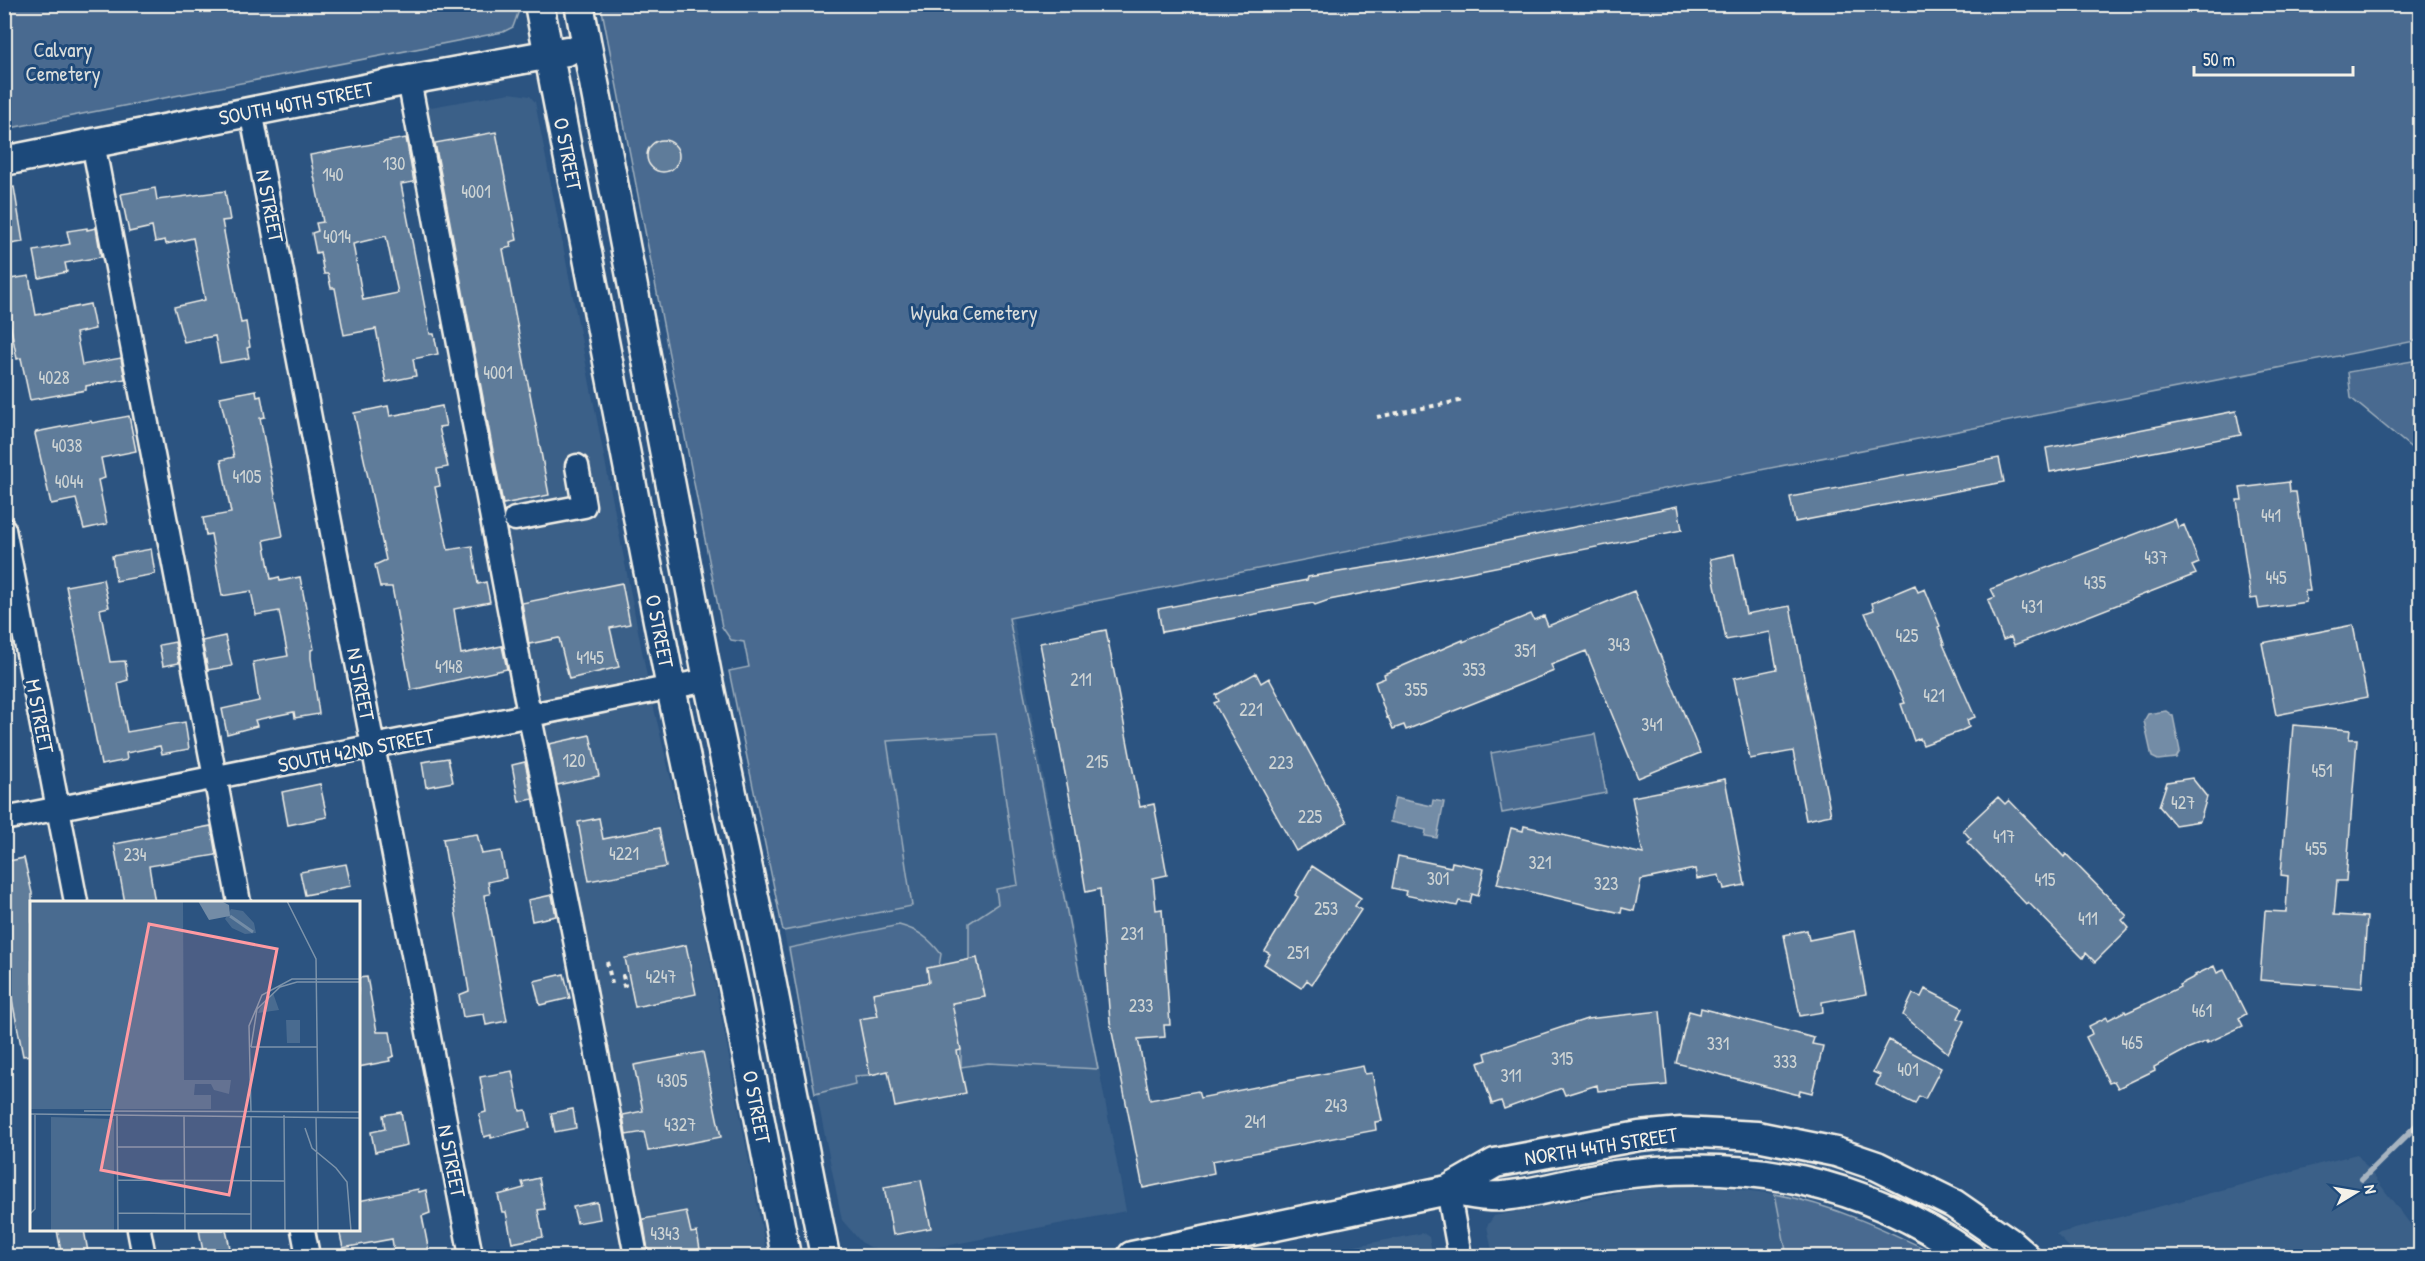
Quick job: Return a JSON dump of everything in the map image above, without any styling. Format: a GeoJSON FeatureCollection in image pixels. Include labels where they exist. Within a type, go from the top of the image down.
{"type":"FeatureCollection","features":[{"type":"Feature","properties":{"kind":"main road","name":"O STREET"},"geometry":{"type":"LineString","coordinates":[[539,4],[671,688],[735,991],[786,1257]]}},
{"type":"Feature","properties":{"kind":"main road","name":"O STREET"},"geometry":{"type":"LineString","coordinates":[[579,4],[708,680],[829,1250]]}},
{"type":"Feature","properties":{"kind":"main road","name":"SOUTH 40TH STREET"},"geometry":{"type":"LineString","coordinates":[[4,161],[587,47]]}},
{"type":"Feature","properties":{"kind":"main road","name":"NORTH 44TH STREET"},"geometry":{"type":"LineString","coordinates":[[1132,1257],[1448,1190],[1496,1163],[1639,1136],[1681,1132],[1757,1136],[1836,1152],[1877,1166],[1932,1192],[1982,1222],[2025,1257]]}},
{"type":"Feature","properties":{"kind":"main road","name":"NORTH 44TH STREET"},"geometry":{"type":"LineString","coordinates":[[1448,1190],[1501,1197],[1644,1171],[1677,1169],[1743,1171],[1813,1182],[1851,1192],[1919,1224],[1971,1257]]}},
{"type":"Feature","properties":{"kind":"street"},"geometry":{"type":"LineString","coordinates":[[409,80],[529,714],[636,1257]]}},
{"type":"Feature","properties":{"kind":"street","name":"N STREET"},"geometry":{"type":"LineString","coordinates":[[251,111],[471,1257]]}},
{"type":"Feature","properties":{"kind":"street"},"geometry":{"type":"LineString","coordinates":[[93,143],[239,901]]}},
{"type":"Feature","properties":{"kind":"street"},"geometry":{"type":"LineString","coordinates":[[515,519],[584,506],[577,466]]}},
{"type":"Feature","properties":{"kind":"street","name":"M STREET"},"geometry":{"type":"LineString","coordinates":[[4,529],[76,901]]}},
{"type":"Feature","properties":{"kind":"street","name":"SOUTH 42ND STREET"},"geometry":{"type":"LineString","coordinates":[[4,819],[708,680]]}},
{"type":"Feature","properties":{"kind":"street"},"geometry":{"type":"LineString","coordinates":[[1448,1190],[1460,1257]]}},
{"type":"Feature","properties":{"kind":"street"},"geometry":{"type":"LineString","coordinates":[[139,1231],[144,1257]]}},
{"type":"Feature","properties":{"kind":"street"},"geometry":{"type":"LineString","coordinates":[[303,1231],[308,1257]]}},
{"type":"Feature","properties":{"kind":"path"},"geometry":{"type":"LineString","coordinates":[[1377,417],[1464,400]]}},
{"type":"Feature","properties":{"kind":"path"},"geometry":{"type":"LineString","coordinates":[[607,962],[613,988]]}},
{"type":"Feature","properties":{"kind":"path"},"geometry":{"type":"LineString","coordinates":[[622,986],[625,985],[623,976],[627,976]]}},
{"type":"Feature","properties":{"kind":"shaded area"},"geometry":{"type":"Polygon","coordinates":[[[510,93],[530,96],[535,102],[650,692],[690,859],[767,1256],[636,1256],[414,110],[510,93]]]}},
{"type":"Feature","properties":{"kind":"shaded area"},"geometry":{"type":"Polygon","coordinates":[[[1013,617],[1126,1211],[898,1255],[861,1242],[842,1220],[779,908],[738,720],[739,710],[750,669],[1013,617]]]}},
{"type":"Feature","properties":{"kind":"shaded area"},"geometry":{"type":"Polygon","coordinates":[[[2166,711],[2173,716],[2180,751],[2176,758],[2158,760],[2152,757],[2144,721],[2148,714],[2166,711]]]}},
{"type":"Feature","properties":{"kind":"shaded area"},"geometry":{"type":"Polygon","coordinates":[[[1395,798],[1432,806],[1433,800],[1444,802],[1437,838],[1425,836],[1426,830],[1390,822],[1395,798]]]}},
{"type":"Feature","properties":{"kind":"shaded area"},"geometry":{"type":"Polygon","coordinates":[[[2357,1154],[2420,1237],[2420,1256],[2078,1256],[2056,1234],[2357,1154]]]}},
{"type":"Feature","properties":{"kind":"shaded area"},"geometry":{"type":"Polygon","coordinates":[[[1678,1184],[1775,1194],[1787,1256],[1493,1256],[1487,1226],[1494,1216],[1678,1184]]]}},
{"type":"Feature","properties":{"kind":"shaded area"},"geometry":{"type":"Polygon","coordinates":[[[1423,1233],[1429,1237],[1433,1256],[1303,1256],[1423,1233]]]}},
{"type":"Feature","properties":{"kind":"green space","name":"Calvary Cemetery"},"geometry":{"type":"Polygon","coordinates":[[[5,4],[518,4],[518,13],[513,27],[503,32],[5,129],[5,4]]]}},
{"type":"Feature","properties":{"kind":"green space","name":"Wyuka Cemetery"},"geometry":{"type":"Polygon","coordinates":[[[601,5],[2420,5],[2420,340],[1009,618],[1098,1069],[988,1063],[961,1067],[961,1050],[950,1004],[985,997],[977,959],[969,960],[969,923],[998,904],[996,889],[1018,885],[996,734],[887,741],[912,906],[783,931],[729,671],[749,667],[744,642],[731,640],[722,627],[601,5]]]}},
{"type":"Feature","properties":{"kind":"green space"},"geometry":{"type":"Polygon","coordinates":[[[2418,360],[2420,362],[2420,455],[2351,398],[2348,372],[2418,360]]]}},
{"type":"Feature","properties":{"kind":"green space"},"geometry":{"type":"Polygon","coordinates":[[[1595,734],[1606,793],[1502,813],[1491,753],[1595,734]]]}},
{"type":"Feature","properties":{"kind":"green space"},"geometry":{"type":"Polygon","coordinates":[[[899,925],[923,935],[932,943],[941,954],[939,966],[927,969],[929,982],[874,993],[878,1016],[860,1019],[870,1075],[854,1076],[855,1084],[815,1094],[789,948],[899,925]]]}},
{"type":"Feature","properties":{"kind":"green space"},"geometry":{"type":"Polygon","coordinates":[[[1775,1194],[1839,1212],[1940,1256],[1787,1256],[1775,1194]]]}},
{"type":"Feature","properties":{"kind":"building"},"geometry":{"type":"Polygon","coordinates":[[[496,132],[517,240],[510,242],[511,247],[503,249],[549,495],[503,504],[435,143],[496,132]]]}},
{"type":"Feature","properties":{"kind":"building"},"geometry":{"type":"Polygon","coordinates":[[[406,138],[414,182],[401,184],[430,334],[434,334],[438,354],[413,359],[416,376],[386,382],[376,329],[344,335],[335,288],[331,288],[328,274],[324,274],[320,252],[316,253],[312,233],[318,231],[316,223],[323,222],[310,155],[406,138]],[[386,236],[353,244],[363,300],[398,293],[386,236]]]}},
{"type":"Feature","properties":{"kind":"building"},"geometry":{"type":"Polygon","coordinates":[[[663,140],[674,145],[679,156],[674,167],[663,172],[652,167],[647,156],[652,145],[663,140]]]}},
{"type":"Feature","properties":{"kind":"building"},"geometry":{"type":"Polygon","coordinates":[[[14,187],[23,242],[4,245],[4,188],[14,187]]]}},
{"type":"Feature","properties":{"kind":"building"},"geometry":{"type":"Polygon","coordinates":[[[155,188],[157,200],[225,191],[230,220],[222,221],[241,323],[246,322],[250,347],[247,348],[249,358],[220,363],[215,336],[184,342],[174,307],[205,300],[193,238],[166,244],[165,240],[155,242],[152,227],[129,232],[121,194],[155,188]]]}},
{"type":"Feature","properties":{"kind":"building"},"geometry":{"type":"Polygon","coordinates":[[[87,228],[87,230],[96,228],[101,257],[65,263],[67,272],[39,278],[34,251],[70,244],[67,231],[87,228]]]}},
{"type":"Feature","properties":{"kind":"building"},"geometry":{"type":"Polygon","coordinates":[[[29,276],[36,315],[90,304],[95,329],[76,333],[82,365],[121,358],[125,379],[86,386],[86,390],[30,400],[21,358],[17,359],[4,293],[4,280],[29,276]]]}},
{"type":"Feature","properties":{"kind":"building"},"geometry":{"type":"Polygon","coordinates":[[[256,390],[257,397],[261,396],[265,417],[260,418],[283,536],[264,540],[271,579],[279,577],[280,581],[300,577],[314,649],[311,650],[311,658],[319,714],[295,718],[294,712],[255,720],[257,726],[227,734],[222,709],[259,701],[253,662],[288,656],[279,611],[256,615],[251,591],[222,596],[211,534],[206,535],[203,518],[231,513],[221,460],[234,457],[220,397],[256,390]]]}},
{"type":"Feature","properties":{"kind":"building"},"geometry":{"type":"Polygon","coordinates":[[[388,406],[390,416],[442,406],[446,426],[439,427],[448,467],[437,469],[440,486],[435,487],[448,550],[472,546],[478,584],[486,582],[490,602],[454,609],[461,654],[502,646],[507,669],[411,690],[392,587],[380,587],[375,565],[386,560],[354,413],[388,406]]]}},
{"type":"Feature","properties":{"kind":"building"},"geometry":{"type":"Polygon","coordinates":[[[2236,411],[2241,435],[2050,472],[2046,448],[2236,411]]]}},
{"type":"Feature","properties":{"kind":"building"},"geometry":{"type":"Polygon","coordinates":[[[129,416],[136,451],[101,458],[105,478],[98,480],[107,524],[84,529],[76,499],[51,504],[35,434],[91,421],[92,423],[129,416]]]}},
{"type":"Feature","properties":{"kind":"building"},"geometry":{"type":"Polygon","coordinates":[[[1999,458],[2004,482],[1795,522],[1790,497],[1999,458]]]}},
{"type":"Feature","properties":{"kind":"building"},"geometry":{"type":"Polygon","coordinates":[[[2289,482],[2290,492],[2296,492],[2310,591],[2305,591],[2306,602],[2259,609],[2257,598],[2251,599],[2237,500],[2242,500],[2240,488],[2289,482]]]}},
{"type":"Feature","properties":{"kind":"building"},"geometry":{"type":"Polygon","coordinates":[[[1678,506],[1682,530],[1329,600],[1315,605],[1313,603],[1162,632],[1158,609],[1307,580],[1308,577],[1412,560],[1678,506]]]}},
{"type":"Feature","properties":{"kind":"building"},"geometry":{"type":"Polygon","coordinates":[[[2175,519],[2178,528],[2184,525],[2199,563],[2192,566],[2196,574],[2014,645],[2011,637],[2003,640],[1988,600],[1995,597],[1991,589],[2175,519]]]}},
{"type":"Feature","properties":{"kind":"building"},"geometry":{"type":"Polygon","coordinates":[[[151,549],[155,574],[116,581],[112,556],[151,549]]]}},
{"type":"Feature","properties":{"kind":"building"},"geometry":{"type":"Polygon","coordinates":[[[1734,554],[1746,614],[1790,606],[1831,815],[1806,820],[1793,751],[1750,759],[1734,678],[1777,669],[1770,632],[1726,640],[1710,559],[1734,554]]]}},
{"type":"Feature","properties":{"kind":"building"},"geometry":{"type":"Polygon","coordinates":[[[103,579],[109,607],[100,609],[110,662],[125,661],[128,680],[118,683],[127,732],[185,722],[189,749],[162,754],[160,746],[126,753],[127,760],[101,765],[66,586],[103,579]]]}},
{"type":"Feature","properties":{"kind":"building"},"geometry":{"type":"Polygon","coordinates":[[[622,583],[630,624],[610,628],[619,667],[569,679],[559,638],[529,644],[522,603],[622,583]]]}},
{"type":"Feature","properties":{"kind":"building"},"geometry":{"type":"Polygon","coordinates":[[[1915,585],[1918,592],[1925,589],[1940,626],[1938,627],[1943,644],[1975,717],[1967,720],[1969,727],[1923,745],[1920,738],[1914,741],[1901,704],[1905,703],[1865,613],[1874,610],[1872,603],[1915,585]]]}},
{"type":"Feature","properties":{"kind":"building"},"geometry":{"type":"Polygon","coordinates":[[[1634,591],[1700,753],[1638,778],[1586,651],[1551,665],[1554,671],[1406,730],[1404,725],[1393,729],[1387,718],[1375,682],[1385,678],[1384,674],[1531,614],[1534,620],[1544,616],[1548,626],[1634,591]]]}},
{"type":"Feature","properties":{"kind":"building"},"geometry":{"type":"Polygon","coordinates":[[[2353,625],[2367,697],[2276,715],[2262,643],[2353,625]]]}},
{"type":"Feature","properties":{"kind":"building"},"geometry":{"type":"Polygon","coordinates":[[[1106,630],[1140,807],[1154,804],[1167,875],[1153,878],[1156,910],[1162,909],[1170,1025],[1164,1025],[1165,1037],[1138,1039],[1150,1100],[1198,1091],[1200,1098],[1363,1066],[1365,1074],[1372,1073],[1382,1121],[1375,1122],[1376,1130],[1212,1161],[1214,1173],[1143,1188],[1110,1022],[1100,889],[1086,892],[1040,643],[1106,630]]]}},
{"type":"Feature","properties":{"kind":"building"},"geometry":{"type":"Polygon","coordinates":[[[225,636],[232,666],[208,670],[202,641],[225,636]]]}},
{"type":"Feature","properties":{"kind":"building"},"geometry":{"type":"Polygon","coordinates":[[[175,642],[179,663],[163,666],[159,645],[175,642]]]}},
{"type":"Feature","properties":{"kind":"building"},"geometry":{"type":"Polygon","coordinates":[[[1256,673],[1261,683],[1269,678],[1347,822],[1296,851],[1214,703],[1219,701],[1216,695],[1256,673]]]}},
{"type":"Feature","properties":{"kind":"building"},"geometry":{"type":"Polygon","coordinates":[[[2293,725],[2350,730],[2349,739],[2357,739],[2346,881],[2337,881],[2334,915],[2367,917],[2362,988],[2260,980],[2265,911],[2286,912],[2288,876],[2281,875],[2293,725]]]}},
{"type":"Feature","properties":{"kind":"building"},"geometry":{"type":"Polygon","coordinates":[[[590,735],[599,776],[557,785],[549,744],[590,735]]]}},
{"type":"Feature","properties":{"kind":"building"},"geometry":{"type":"Polygon","coordinates":[[[448,758],[453,782],[426,787],[422,762],[448,758]]]}},
{"type":"Feature","properties":{"kind":"building"},"geometry":{"type":"Polygon","coordinates":[[[525,762],[533,799],[519,802],[512,765],[525,762]]]}},
{"type":"Feature","properties":{"kind":"building"},"geometry":{"type":"Polygon","coordinates":[[[2192,778],[2207,797],[2200,821],[2175,825],[2159,806],[2167,782],[2192,778]]]}},
{"type":"Feature","properties":{"kind":"building"},"geometry":{"type":"Polygon","coordinates":[[[1725,779],[1745,885],[1724,889],[1719,875],[1697,879],[1695,869],[1641,880],[1634,911],[1622,908],[1621,913],[1497,884],[1511,828],[1523,831],[1524,826],[1643,854],[1632,797],[1725,779]]]}},
{"type":"Feature","properties":{"kind":"building"},"geometry":{"type":"Polygon","coordinates":[[[320,784],[327,817],[288,825],[282,792],[320,784]]]}},
{"type":"Feature","properties":{"kind":"building"},"geometry":{"type":"Polygon","coordinates":[[[1998,797],[2005,804],[2009,800],[2064,857],[2066,854],[2127,916],[2122,920],[2129,928],[2095,962],[2086,953],[2083,958],[2028,902],[2026,904],[1967,842],[1971,839],[1963,830],[1998,797]]]}},
{"type":"Feature","properties":{"kind":"building"},"geometry":{"type":"Polygon","coordinates":[[[599,818],[603,839],[659,828],[666,867],[589,881],[578,822],[599,818]]]}},
{"type":"Feature","properties":{"kind":"building"},"geometry":{"type":"Polygon","coordinates":[[[211,826],[216,855],[149,866],[155,901],[125,901],[114,844],[211,826]]]}},
{"type":"Feature","properties":{"kind":"building"},"geometry":{"type":"Polygon","coordinates":[[[477,834],[482,854],[501,851],[506,878],[488,882],[490,894],[484,895],[507,1021],[486,1025],[484,1014],[463,1017],[459,995],[469,991],[443,839],[477,834]]]}},
{"type":"Feature","properties":{"kind":"building"},"geometry":{"type":"Polygon","coordinates":[[[1398,856],[1451,867],[1452,862],[1484,869],[1478,896],[1472,894],[1470,903],[1459,901],[1457,906],[1405,895],[1406,891],[1392,888],[1398,856]]]}},
{"type":"Feature","properties":{"kind":"building"},"geometry":{"type":"Polygon","coordinates":[[[24,858],[32,893],[32,901],[30,901],[30,1055],[23,1056],[6,969],[4,970],[4,862],[24,858]]]}},
{"type":"Feature","properties":{"kind":"building"},"geometry":{"type":"Polygon","coordinates":[[[346,864],[351,886],[305,895],[300,872],[346,864]]]}},
{"type":"Feature","properties":{"kind":"building"},"geometry":{"type":"Polygon","coordinates":[[[1312,866],[1361,898],[1355,906],[1361,910],[1312,984],[1307,980],[1301,988],[1264,964],[1270,954],[1265,951],[1298,897],[1295,895],[1312,866]]]}},
{"type":"Feature","properties":{"kind":"building"},"geometry":{"type":"Polygon","coordinates":[[[552,895],[556,916],[532,921],[528,900],[552,895]]]}},
{"type":"Feature","properties":{"kind":"building"},"geometry":{"type":"Polygon","coordinates":[[[1807,930],[1809,940],[1854,931],[1866,994],[1822,1002],[1823,1012],[1800,1016],[1784,935],[1807,930]]]}},
{"type":"Feature","properties":{"kind":"building"},"geometry":{"type":"Polygon","coordinates":[[[686,945],[696,994],[635,1007],[625,958],[686,945]]]}},
{"type":"Feature","properties":{"kind":"building"},"geometry":{"type":"Polygon","coordinates":[[[977,958],[985,997],[952,1003],[961,1050],[957,1051],[966,1093],[895,1107],[888,1071],[870,1075],[859,1019],[878,1016],[873,993],[929,982],[927,968],[977,958]]]}},
{"type":"Feature","properties":{"kind":"building"},"geometry":{"type":"Polygon","coordinates":[[[2214,966],[2217,973],[2224,970],[2246,1014],[2239,1018],[2243,1026],[2207,1043],[2207,1041],[2189,1048],[2154,1067],[2155,1070],[2118,1088],[2114,1081],[2109,1083],[2086,1037],[2092,1034],[2089,1026],[2107,1017],[2108,1020],[2143,1005],[2180,987],[2179,985],[2195,975],[2214,966]]]}},
{"type":"Feature","properties":{"kind":"building"},"geometry":{"type":"Polygon","coordinates":[[[564,974],[570,998],[540,1005],[534,981],[564,974]]]}},
{"type":"Feature","properties":{"kind":"building"},"geometry":{"type":"Polygon","coordinates":[[[367,977],[377,1032],[390,1032],[394,1056],[389,1058],[390,1061],[360,1067],[360,978],[367,977]]]}},
{"type":"Feature","properties":{"kind":"building"},"geometry":{"type":"Polygon","coordinates":[[[1925,989],[1963,1008],[1958,1018],[1964,1021],[1948,1053],[1903,1015],[1913,994],[1921,997],[1925,989]]]}},
{"type":"Feature","properties":{"kind":"building"},"geometry":{"type":"Polygon","coordinates":[[[1701,1008],[1814,1038],[1812,1044],[1823,1046],[1812,1093],[1800,1090],[1799,1095],[1676,1063],[1689,1011],[1700,1014],[1701,1008]]]}},
{"type":"Feature","properties":{"kind":"building"},"geometry":{"type":"Polygon","coordinates":[[[1660,1011],[1667,1085],[1598,1091],[1597,1085],[1565,1095],[1562,1088],[1504,1109],[1501,1101],[1492,1104],[1478,1063],[1487,1060],[1485,1053],[1587,1019],[1660,1011]]]}},
{"type":"Feature","properties":{"kind":"building"},"geometry":{"type":"Polygon","coordinates":[[[1889,1040],[1941,1068],[1925,1099],[1919,1096],[1915,1104],[1876,1085],[1880,1075],[1873,1072],[1889,1040]]]}},
{"type":"Feature","properties":{"kind":"building"},"geometry":{"type":"Polygon","coordinates":[[[703,1052],[721,1137],[648,1151],[644,1132],[626,1135],[623,1115],[643,1111],[634,1065],[703,1052]]]}},
{"type":"Feature","properties":{"kind":"building"},"geometry":{"type":"Polygon","coordinates":[[[512,1071],[520,1111],[526,1110],[530,1128],[491,1138],[491,1135],[484,1137],[479,1114],[486,1112],[480,1077],[512,1071]]]}},
{"type":"Feature","properties":{"kind":"building"},"geometry":{"type":"Polygon","coordinates":[[[573,1109],[576,1128],[555,1132],[551,1113],[573,1109]]]}},
{"type":"Feature","properties":{"kind":"building"},"geometry":{"type":"Polygon","coordinates":[[[401,1112],[407,1145],[375,1152],[371,1132],[385,1129],[383,1115],[401,1112]]]}},
{"type":"Feature","properties":{"kind":"building"},"geometry":{"type":"Polygon","coordinates":[[[539,1178],[545,1209],[538,1210],[543,1237],[512,1243],[506,1212],[502,1212],[498,1195],[524,1188],[522,1182],[539,1178]]]}},
{"type":"Feature","properties":{"kind":"building"},"geometry":{"type":"Polygon","coordinates":[[[921,1180],[931,1228],[893,1235],[884,1187],[921,1180]]]}},
{"type":"Feature","properties":{"kind":"building"},"geometry":{"type":"Polygon","coordinates":[[[418,1189],[419,1192],[426,1190],[430,1213],[422,1216],[430,1257],[395,1257],[392,1239],[343,1248],[339,1231],[360,1231],[360,1201],[418,1189]]]}},
{"type":"Feature","properties":{"kind":"building"},"geometry":{"type":"Polygon","coordinates":[[[597,1202],[600,1219],[577,1223],[573,1207],[597,1202]]]}},
{"type":"Feature","properties":{"kind":"building"},"geometry":{"type":"Polygon","coordinates":[[[686,1211],[691,1233],[697,1232],[700,1249],[693,1251],[694,1257],[649,1257],[643,1219],[686,1211]]]}},
{"type":"Feature","properties":{"kind":"building"},"geometry":{"type":"Polygon","coordinates":[[[57,1231],[84,1231],[89,1257],[62,1257],[57,1231]]]}},
{"type":"Feature","properties":{"kind":"building"},"geometry":{"type":"Polygon","coordinates":[[[199,1231],[226,1231],[232,1257],[204,1257],[199,1231]]]}},
{"type":"Feature","properties":{"kind":"waterway"},"geometry":{"type":"LineString","coordinates":[[2362,1179],[2420,1122]]}}]}
